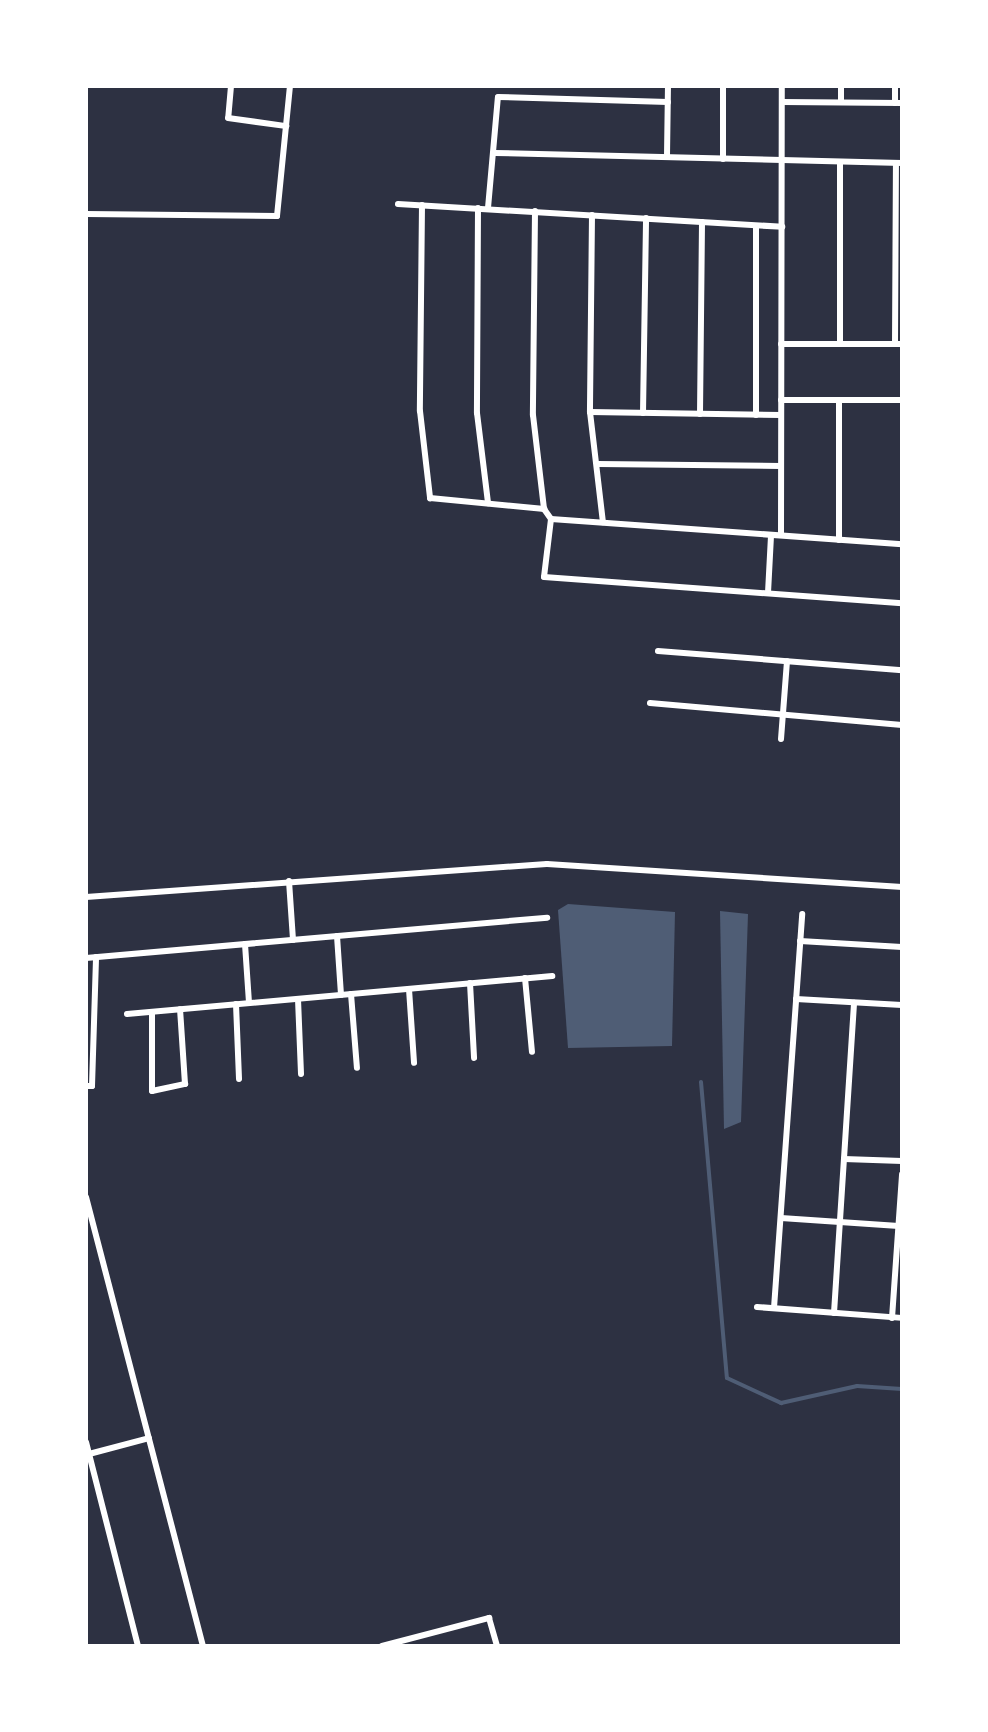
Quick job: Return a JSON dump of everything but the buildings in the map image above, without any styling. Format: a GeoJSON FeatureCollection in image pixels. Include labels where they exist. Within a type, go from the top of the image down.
{"type":"FeatureCollection","features":[{"type":"Feature","properties":{"kind":"street"},"geometry":{"type":"LineString","coordinates":[[231,86],[228,118],[286,126]]}},
{"type":"Feature","properties":{"kind":"street"},"geometry":{"type":"LineString","coordinates":[[86,214],[277,216],[290,86]]}},
{"type":"Feature","properties":{"kind":"street"},"geometry":{"type":"LineString","coordinates":[[667,156],[668,86]]}},
{"type":"Feature","properties":{"kind":"street"},"geometry":{"type":"LineString","coordinates":[[723,86],[723,159]]}},
{"type":"Feature","properties":{"kind":"street"},"geometry":{"type":"LineString","coordinates":[[781,535],[782,86]]}},
{"type":"Feature","properties":{"kind":"street"},"geometry":{"type":"LineString","coordinates":[[841,86],[841,102]]}},
{"type":"Feature","properties":{"kind":"street"},"geometry":{"type":"LineString","coordinates":[[782,102],[899,103],[895,86]]}},
{"type":"Feature","properties":{"kind":"street"},"geometry":{"type":"LineString","coordinates":[[488,208],[498,97],[668,102]]}},
{"type":"Feature","properties":{"kind":"street"},"geometry":{"type":"LineString","coordinates":[[495,153],[667,156],[782,163],[899,163],[898,344],[781,344]]}},
{"type":"Feature","properties":{"kind":"street"},"geometry":{"type":"LineString","coordinates":[[840,163],[840,344]]}},
{"type":"Feature","properties":{"kind":"street"},"geometry":{"type":"LineString","coordinates":[[398,204],[782,227]]}},
{"type":"Feature","properties":{"kind":"street"},"geometry":{"type":"LineString","coordinates":[[422,205],[420,411],[430,498],[544,509]]}},
{"type":"Feature","properties":{"kind":"street"},"geometry":{"type":"LineString","coordinates":[[478,208],[477,413],[488,503]]}},
{"type":"Feature","properties":{"kind":"street"},"geometry":{"type":"LineString","coordinates":[[535,211],[533,415],[544,509],[551,519],[544,577],[902,603]]}},
{"type":"Feature","properties":{"kind":"street"},"geometry":{"type":"LineString","coordinates":[[592,215],[590,412],[603,522]]}},
{"type":"Feature","properties":{"kind":"street"},"geometry":{"type":"LineString","coordinates":[[643,413],[646,218]]}},
{"type":"Feature","properties":{"kind":"street"},"geometry":{"type":"LineString","coordinates":[[700,414],[702,222]]}},
{"type":"Feature","properties":{"kind":"street"},"geometry":{"type":"LineString","coordinates":[[756,226],[756,415]]}},
{"type":"Feature","properties":{"kind":"street"},"geometry":{"type":"LineString","coordinates":[[781,400],[902,400]]}},
{"type":"Feature","properties":{"kind":"street"},"geometry":{"type":"LineString","coordinates":[[839,400],[839,540]]}},
{"type":"Feature","properties":{"kind":"street"},"geometry":{"type":"LineString","coordinates":[[590,412],[781,415]]}},
{"type":"Feature","properties":{"kind":"street"},"geometry":{"type":"LineString","coordinates":[[598,464],[781,466]]}},
{"type":"Feature","properties":{"kind":"street"},"geometry":{"type":"LineString","coordinates":[[551,519],[902,544]]}},
{"type":"Feature","properties":{"kind":"street"},"geometry":{"type":"LineString","coordinates":[[768,593],[771,535]]}},
{"type":"Feature","properties":{"kind":"street"},"geometry":{"type":"LineString","coordinates":[[658,651],[902,670]]}},
{"type":"Feature","properties":{"kind":"street"},"geometry":{"type":"LineString","coordinates":[[781,739],[787,661]]}},
{"type":"Feature","properties":{"kind":"street"},"geometry":{"type":"LineString","coordinates":[[650,703],[902,725]]}},
{"type":"Feature","properties":{"kind":"street"},"geometry":{"type":"LineString","coordinates":[[86,897],[547,864],[902,887]]}},
{"type":"Feature","properties":{"kind":"street"},"geometry":{"type":"LineString","coordinates":[[289,881],[293,940]]}},
{"type":"Feature","properties":{"kind":"street"},"geometry":{"type":"LineString","coordinates":[[774,1308],[802,914]]}},
{"type":"Feature","properties":{"kind":"street"},"geometry":{"type":"LineString","coordinates":[[86,958],[547,918]]}},
{"type":"Feature","properties":{"kind":"street"},"geometry":{"type":"LineString","coordinates":[[337,936],[341,995]]}},
{"type":"Feature","properties":{"kind":"street"},"geometry":{"type":"LineString","coordinates":[[800,941],[902,947]]}},
{"type":"Feature","properties":{"kind":"street"},"geometry":{"type":"LineString","coordinates":[[245,944],[249,1003]]}},
{"type":"Feature","properties":{"kind":"street"},"geometry":{"type":"LineString","coordinates":[[86,1086],[92,1086],[96,957]]}},
{"type":"Feature","properties":{"kind":"street"},"geometry":{"type":"LineString","coordinates":[[127,1014],[552,976]]}},
{"type":"Feature","properties":{"kind":"street"},"geometry":{"type":"LineString","coordinates":[[525,978],[532,1052]]}},
{"type":"Feature","properties":{"kind":"street"},"geometry":{"type":"LineString","coordinates":[[470,983],[474,1058]]}},
{"type":"Feature","properties":{"kind":"street"},"geometry":{"type":"LineString","coordinates":[[409,989],[414,1063]]}},
{"type":"Feature","properties":{"kind":"street"},"geometry":{"type":"LineString","coordinates":[[351,994],[357,1068]]}},
{"type":"Feature","properties":{"kind":"street"},"geometry":{"type":"LineString","coordinates":[[298,999],[301,1074]]}},
{"type":"Feature","properties":{"kind":"street"},"geometry":{"type":"LineString","coordinates":[[796,999],[902,1005]]}},
{"type":"Feature","properties":{"kind":"street"},"geometry":{"type":"LineString","coordinates":[[834,1313],[854,1003]]}},
{"type":"Feature","properties":{"kind":"street"},"geometry":{"type":"LineString","coordinates":[[236,1004],[239,1079]]}},
{"type":"Feature","properties":{"kind":"street"},"geometry":{"type":"LineString","coordinates":[[152,1012],[152,1091],[185,1084],[180,1009]]}},
{"type":"Feature","properties":{"kind":"street"},"geometry":{"type":"LineString","coordinates":[[844,1159],[902,1161]]}},
{"type":"Feature","properties":{"kind":"street"},"geometry":{"type":"LineString","coordinates":[[892,1318],[902,1174]]}},
{"type":"Feature","properties":{"kind":"street"},"geometry":{"type":"LineString","coordinates":[[86,1197],[203,1646]]}},
{"type":"Feature","properties":{"kind":"street"},"geometry":{"type":"LineString","coordinates":[[781,1218],[899,1226]]}},
{"type":"Feature","properties":{"kind":"street"},"geometry":{"type":"LineString","coordinates":[[757,1307],[902,1318]]}},
{"type":"Feature","properties":{"kind":"street"},"geometry":{"type":"LineString","coordinates":[[89,1454],[149,1438]]}},
{"type":"Feature","properties":{"kind":"street"},"geometry":{"type":"LineString","coordinates":[[86,1442],[138,1646]]}},
{"type":"Feature","properties":{"kind":"street"},"geometry":{"type":"LineString","coordinates":[[382,1646],[489,1618],[497,1646]]}},
{"type":"Feature","properties":{"kind":"water"},"geometry":{"type":"Polygon","coordinates":[[[568,904],[675,912],[672,1046],[568,1048],[558,910],[568,904]]]}},
{"type":"Feature","properties":{"kind":"water"},"geometry":{"type":"Polygon","coordinates":[[[720,911],[748,914],[741,1122],[724,1129],[720,911]]]}},
{"type":"Feature","properties":{"kind":"waterway"},"geometry":{"type":"LineString","coordinates":[[701,1082],[727,1378],[781,1403],[857,1386],[902,1389]]}}]}
